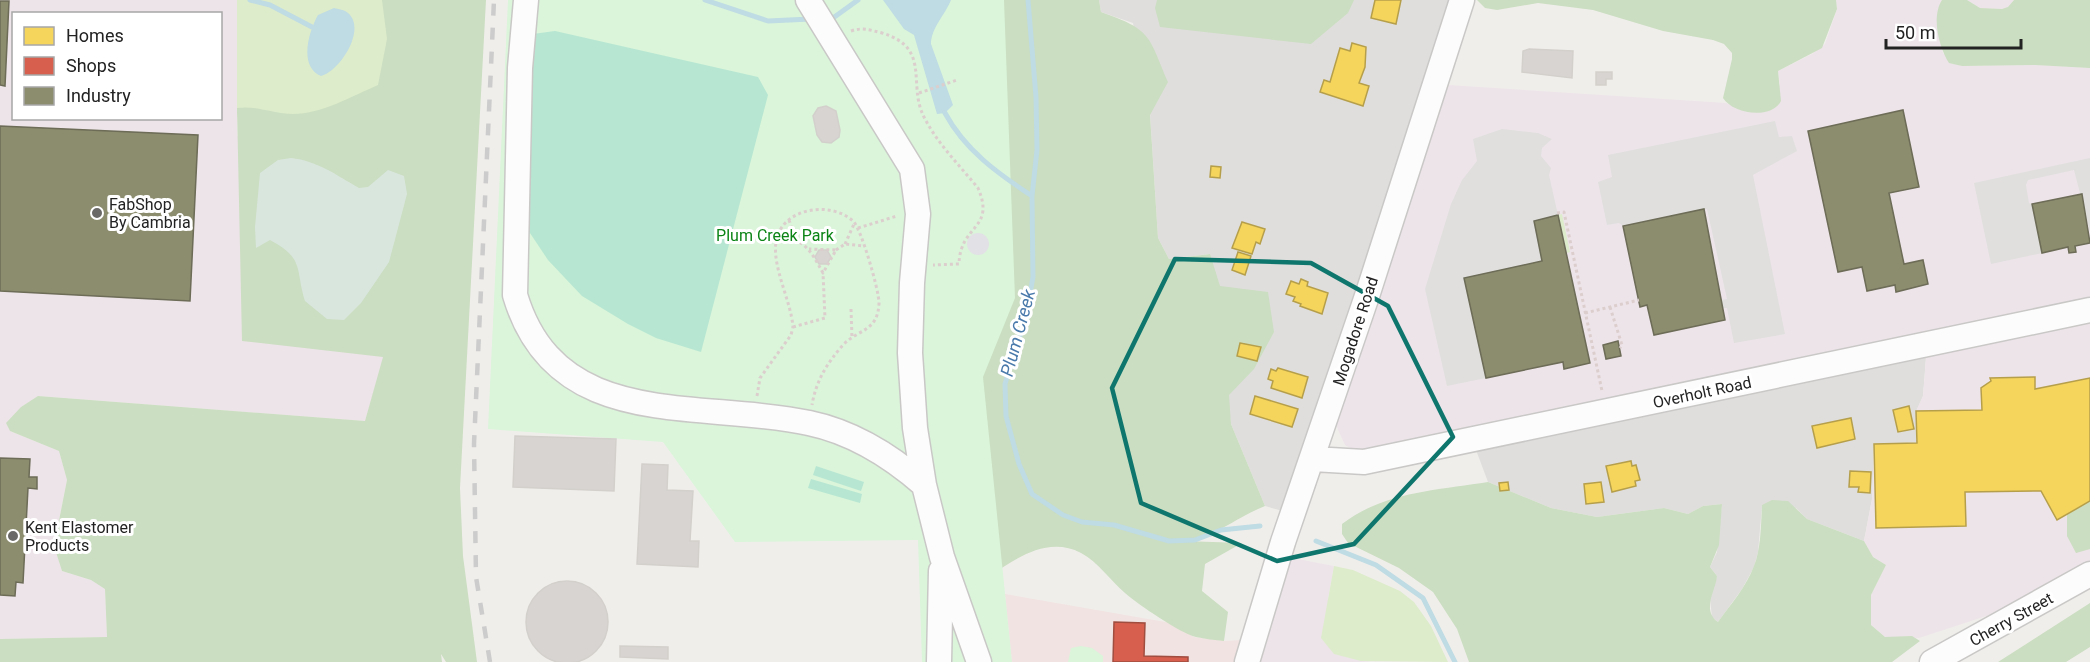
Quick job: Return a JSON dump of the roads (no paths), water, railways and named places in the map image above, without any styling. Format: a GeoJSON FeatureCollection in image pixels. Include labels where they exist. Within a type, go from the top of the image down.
{"type":"FeatureCollection","features":[{"type":"Feature","properties":{"kind":"street"},"geometry":{"type":"LineString","coordinates":[[526,0],[520,68],[515,295],[531,333],[544,354],[559,369],[581,384],[605,395],[632,402],[809,423],[842,433],[901,465],[924,485]]}},
{"type":"Feature","properties":{"kind":"street","name":"Mogadore Road"},"geometry":{"type":"LineString","coordinates":[[1249,661],[1283,543],[1313,459],[1462,0]]}},
{"type":"Feature","properties":{"kind":"street"},"geometry":{"type":"LineString","coordinates":[[819,20],[912,169],[918,214],[910,353],[915,428],[924,485],[942,557],[979,662]]}},
{"type":"Feature","properties":{"kind":"street","name":"Overholt Road"},"geometry":{"type":"LineString","coordinates":[[1313,459],[1364,462],[2090,310]]}},
{"type":"Feature","properties":{"kind":"street"},"geometry":{"type":"LineString","coordinates":[[939,662],[942,557]]}},
{"type":"Feature","properties":{"kind":"street","name":"Cherry Street"},"geometry":{"type":"LineString","coordinates":[[1932,662],[2090,574]]}},
{"type":"Feature","properties":{"kind":"water"},"geometry":{"type":"Polygon","coordinates":[[[883,0],[951,0],[936,27],[931,44],[953,105],[945,113],[937,114],[914,35],[904,29],[883,0]]]}},
{"type":"Feature","properties":{"kind":"water"},"geometry":{"type":"Polygon","coordinates":[[[334,8],[347,12],[353,20],[353,39],[343,58],[328,73],[321,76],[310,64],[309,39],[318,15],[334,8]]]}},
{"type":"Feature","properties":{"kind":"waterway"},"geometry":{"type":"LineString","coordinates":[[250,0],[270,5],[312,27]]}},
{"type":"Feature","properties":{"kind":"waterway"},"geometry":{"type":"LineString","coordinates":[[705,0],[768,21],[811,19]]}},
{"type":"Feature","properties":{"kind":"waterway"},"geometry":{"type":"LineString","coordinates":[[826,18],[833,18],[858,0]]}},
{"type":"Feature","properties":{"kind":"waterway","name":"Plum Creek"},"geometry":{"type":"LineString","coordinates":[[1028,0],[1036,97],[1037,150],[1032,196],[1033,277],[1026,316],[1005,384],[1006,416],[1019,464],[1032,494],[1063,515],[1082,522],[1114,525],[1169,541],[1195,540],[1221,530],[1260,526]]}},
{"type":"Feature","properties":{"kind":"waterway"},"geometry":{"type":"LineString","coordinates":[[945,113],[962,138],[983,160],[1032,196]]}},
{"type":"Feature","properties":{"kind":"waterway","name":"Plum Creek"},"geometry":{"type":"LineString","coordinates":[[1316,541],[1376,565],[1423,598],[1455,662]]}},
{"type":"Feature","properties":{"kind":"railway"},"geometry":{"type":"LineString","coordinates":[[490,662],[476,577],[474,444],[494,0]]}},
{"type":"Feature","properties":{"kind":"place","name":"FabShop By Cambria"},"geometry":{"type":"Point","coordinates":[97,213]}},
{"type":"Feature","properties":{"kind":"place","name":"Kent Elastomer Products"},"geometry":{"type":"Point","coordinates":[13,536]}},
{"type":"Feature","properties":{"kind":"park label","name":"Plum Creek Park"},"geometry":{"type":"Point","coordinates":[775,235]}}]}
